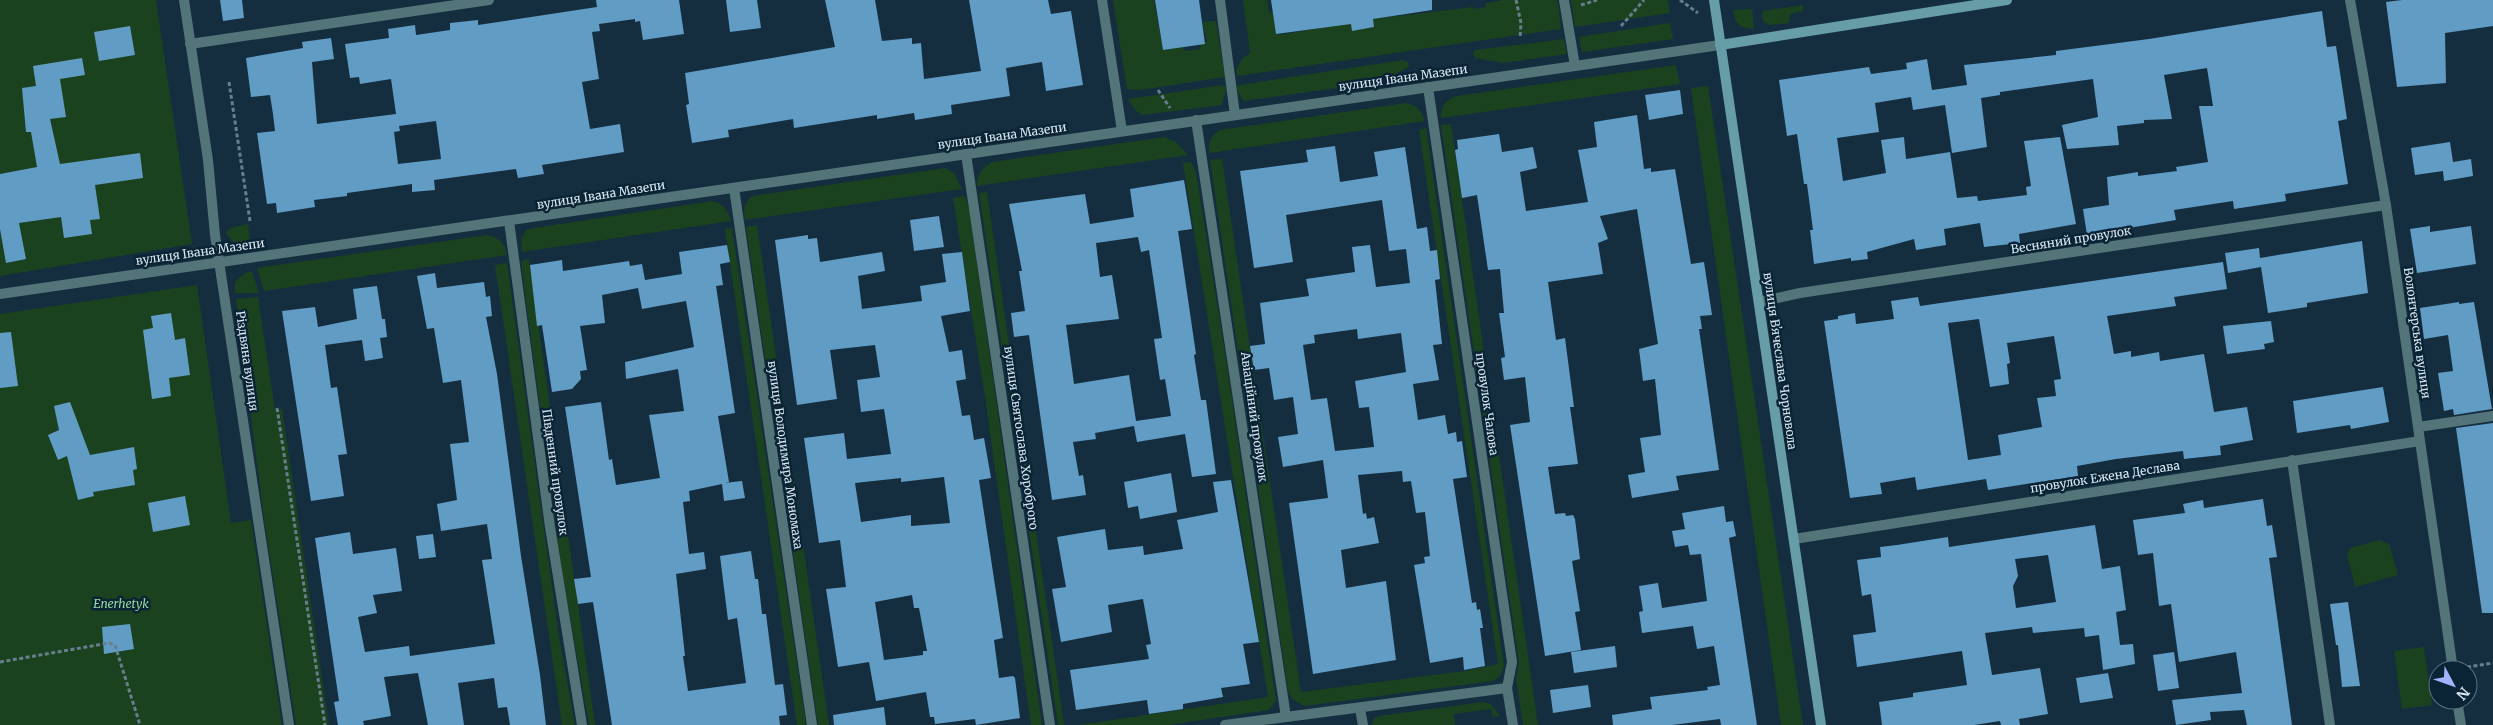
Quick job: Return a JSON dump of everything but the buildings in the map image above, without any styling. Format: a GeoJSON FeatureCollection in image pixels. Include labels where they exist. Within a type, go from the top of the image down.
{"type":"FeatureCollection","features":[{"type":"Feature","properties":{"kind":"main road","name":"вулиця Вʼячеслава Чорновола"},"geometry":{"type":"LineString","coordinates":[[1714,0],[1821,725]]}},
{"type":"Feature","properties":{"kind":"main road","name":"вулиця Івана Мазепи"},"geometry":{"type":"LineString","coordinates":[[1720,45],[1965,3],[2007,0]]}},
{"type":"Feature","properties":{"kind":"street","name":"Різдвяна вулиця"},"geometry":{"type":"LineString","coordinates":[[184,0],[208,160],[220,262],[289,725]]}},
{"type":"Feature","properties":{"kind":"street"},"geometry":{"type":"LineString","coordinates":[[190,44],[489,0]]}},
{"type":"Feature","properties":{"kind":"street"},"geometry":{"type":"LineString","coordinates":[[1102,0],[1122,131]]}},
{"type":"Feature","properties":{"kind":"street"},"geometry":{"type":"LineString","coordinates":[[1220,0],[1234,115]]}},
{"type":"Feature","properties":{"kind":"street"},"geometry":{"type":"LineString","coordinates":[[1564,0],[1575,66]]}},
{"type":"Feature","properties":{"kind":"street","name":"Волонтерська вулиця"},"geometry":{"type":"LineString","coordinates":[[2350,0],[2386,205],[2452,660]]}},
{"type":"Feature","properties":{"kind":"street","name":"вулиця Івана Мазепи"},"geometry":{"type":"LineString","coordinates":[[0,294],[1720,45]]}},
{"type":"Feature","properties":{"kind":"street","name":"провулок Чалова"},"geometry":{"type":"LineString","coordinates":[[1428,87],[1512,662],[1507,688],[1513,725]]}},
{"type":"Feature","properties":{"kind":"street","name":"Авіаційний провулок"},"geometry":{"type":"LineString","coordinates":[[1196,120],[1282,720]]}},
{"type":"Feature","properties":{"kind":"street","name":"вулиця Святослава Хороброго"},"geometry":{"type":"LineString","coordinates":[[966,154],[1050,725]]}},
{"type":"Feature","properties":{"kind":"street","name":"вулиця Володимира Мономаха"},"geometry":{"type":"LineString","coordinates":[[734,188],[812,725]]}},
{"type":"Feature","properties":{"kind":"street","name":"Весняний провулок"},"geometry":{"type":"LineString","coordinates":[[1759,302],[1800,294],[2386,205]]}},
{"type":"Feature","properties":{"kind":"street","name":"Південний провулок"},"geometry":{"type":"LineString","coordinates":[[509,221],[550,527],[582,725]]}},
{"type":"Feature","properties":{"kind":"street"},"geometry":{"type":"LineString","coordinates":[[2418,427],[2493,416]]}},
{"type":"Feature","properties":{"kind":"street","name":"провулок Ежена Деслава"},"geometry":{"type":"LineString","coordinates":[[1794,539],[2420,441]]}},
{"type":"Feature","properties":{"kind":"street"},"geometry":{"type":"LineString","coordinates":[[2292,460],[2330,725]]}},
{"type":"Feature","properties":{"kind":"street"},"geometry":{"type":"LineString","coordinates":[[1225,725],[1282,720],[1507,688]]}},
{"type":"Feature","properties":{"kind":"street"},"geometry":{"type":"LineString","coordinates":[[1360,709],[1362,725]]}},
{"type":"Feature","properties":{"kind":"street"},"geometry":{"type":"LineString","coordinates":[[2459,710],[2461,725]]}},
{"type":"Feature","properties":{"kind":"path"},"geometry":{"type":"LineString","coordinates":[[1516,0],[1521,23],[1520,38]]}},
{"type":"Feature","properties":{"kind":"path"},"geometry":{"type":"LineString","coordinates":[[1621,26],[1644,0]]}},
{"type":"Feature","properties":{"kind":"path"},"geometry":{"type":"LineString","coordinates":[[1680,0],[1698,13]]}},
{"type":"Feature","properties":{"kind":"path"},"geometry":{"type":"LineString","coordinates":[[229,82],[250,221]]}},
{"type":"Feature","properties":{"kind":"path"},"geometry":{"type":"LineString","coordinates":[[277,408],[325,725]]}},
{"type":"Feature","properties":{"kind":"path"},"geometry":{"type":"LineString","coordinates":[[0,662],[109,643],[115,644],[140,725]]}},
{"type":"Feature","properties":{"kind":"path"},"geometry":{"type":"LineString","coordinates":[[2478,666],[2493,663]]}},
{"type":"Feature","properties":{"kind":"green space"},"geometry":{"type":"Polygon","coordinates":[[[0,0],[156,0],[192,244],[0,276],[0,0]]]}},
{"type":"Feature","properties":{"kind":"green space"},"geometry":{"type":"Polygon","coordinates":[[[1113,0],[1154,0],[1163,50],[1183,47],[1184,51],[1200,49],[1200,44],[1207,41],[1202,22],[1216,21],[1225,77],[1140,90],[1127,89],[1113,0]]]}},
{"type":"Feature","properties":{"kind":"green space"},"geometry":{"type":"Polygon","coordinates":[[[1243,0],[1267,0],[1269,13],[1273,12],[1278,35],[1351,23],[1352,31],[1374,27],[1373,19],[1473,7],[1474,9],[1486,7],[1486,3],[1504,0],[1555,0],[1558,2],[1561,29],[1238,76],[1236,70],[1242,59],[1250,53],[1243,0]]]}},
{"type":"Feature","properties":{"kind":"green space"},"geometry":{"type":"Polygon","coordinates":[[[1571,0],[1668,0],[1670,13],[1575,27],[1571,0]]]}},
{"type":"Feature","properties":{"kind":"green space"},"geometry":{"type":"Polygon","coordinates":[[[1803,5],[1803,11],[1790,14],[1789,23],[1769,25],[1763,21],[1762,11],[1803,5]]]}},
{"type":"Feature","properties":{"kind":"green space"},"geometry":{"type":"Polygon","coordinates":[[[1752,9],[1754,29],[1741,27],[1735,20],[1733,10],[1752,9]]]}},
{"type":"Feature","properties":{"kind":"green space"},"geometry":{"type":"Polygon","coordinates":[[[1670,23],[1673,39],[1582,52],[1579,37],[1670,23]]]}},
{"type":"Feature","properties":{"kind":"green space"},"geometry":{"type":"Polygon","coordinates":[[[1564,39],[1567,54],[1503,63],[1475,58],[1473,54],[1475,50],[1564,39]]]}},
{"type":"Feature","properties":{"kind":"green space"},"geometry":{"type":"Polygon","coordinates":[[[1403,60],[1408,62],[1409,67],[1380,82],[1243,101],[1236,88],[1239,85],[1403,60]]]}},
{"type":"Feature","properties":{"kind":"green space"},"geometry":{"type":"Polygon","coordinates":[[[1676,65],[1680,84],[1441,118],[1444,104],[1449,99],[1457,96],[1676,65]]]}},
{"type":"Feature","properties":{"kind":"green space"},"geometry":{"type":"Polygon","coordinates":[[[1224,85],[1226,89],[1222,105],[1142,115],[1136,111],[1128,99],[1224,85]]]}},
{"type":"Feature","properties":{"kind":"green space"},"geometry":{"type":"Polygon","coordinates":[[[1708,86],[1803,725],[1781,725],[1691,88],[1708,86]]]}},
{"type":"Feature","properties":{"kind":"green space"},"geometry":{"type":"Polygon","coordinates":[[[1406,103],[1418,109],[1425,121],[1209,153],[1211,140],[1220,130],[1406,103]]]}},
{"type":"Feature","properties":{"kind":"green space"},"geometry":{"type":"Polygon","coordinates":[[[1451,124],[1538,725],[1523,725],[1516,679],[1519,663],[1441,125],[1451,124]]]}},
{"type":"Feature","properties":{"kind":"green space"},"geometry":{"type":"Polygon","coordinates":[[[1426,128],[1504,666],[1500,676],[1493,681],[1305,706],[1292,699],[1288,691],[1210,160],[1222,159],[1301,692],[1465,671],[1498,664],[1419,130],[1426,128]]]}},
{"type":"Feature","properties":{"kind":"green space"},"geometry":{"type":"Polygon","coordinates":[[[1164,137],[1176,142],[1188,155],[977,186],[981,172],[992,162],[1164,137]]]}},
{"type":"Feature","properties":{"kind":"green space"},"geometry":{"type":"Polygon","coordinates":[[[1191,162],[1196,173],[1225,352],[1276,701],[1269,710],[1167,725],[1078,725],[1268,697],[1183,163],[1191,162]]]}},
{"type":"Feature","properties":{"kind":"green space"},"geometry":{"type":"Polygon","coordinates":[[[945,168],[954,173],[962,189],[745,220],[745,207],[752,196],[945,168]]]}},
{"type":"Feature","properties":{"kind":"green space"},"geometry":{"type":"Polygon","coordinates":[[[987,192],[1064,725],[1058,725],[979,193],[987,192]]]}},
{"type":"Feature","properties":{"kind":"green space"},"geometry":{"type":"Polygon","coordinates":[[[965,196],[969,208],[1042,725],[1031,725],[985,397],[953,198],[965,196]]]}},
{"type":"Feature","properties":{"kind":"green space"},"geometry":{"type":"Polygon","coordinates":[[[713,201],[725,208],[731,221],[522,252],[521,240],[526,230],[713,201]]]}},
{"type":"Feature","properties":{"kind":"green space"},"geometry":{"type":"Polygon","coordinates":[[[248,224],[250,242],[248,244],[237,245],[227,235],[226,232],[231,228],[248,224]]]}},
{"type":"Feature","properties":{"kind":"green space"},"geometry":{"type":"Polygon","coordinates":[[[757,225],[829,725],[818,725],[746,227],[757,225]]]}},
{"type":"Feature","properties":{"kind":"green space"},"geometry":{"type":"Polygon","coordinates":[[[732,228],[806,725],[797,725],[725,229],[732,228]]]}},
{"type":"Feature","properties":{"kind":"green space"},"geometry":{"type":"Polygon","coordinates":[[[488,235],[501,242],[507,255],[264,291],[257,268],[488,235]]]}},
{"type":"Feature","properties":{"kind":"green space"},"geometry":{"type":"Polygon","coordinates":[[[529,259],[595,725],[589,725],[560,559],[521,263],[523,260],[529,259]]]}},
{"type":"Feature","properties":{"kind":"green space"},"geometry":{"type":"Polygon","coordinates":[[[507,263],[559,637],[575,725],[562,725],[495,265],[507,263]]]}},
{"type":"Feature","properties":{"kind":"green space"},"geometry":{"type":"Polygon","coordinates":[[[252,271],[259,293],[235,293],[235,282],[245,273],[252,271]]]}},
{"type":"Feature","properties":{"kind":"green space","name":"Enerhetyk"},"geometry":{"type":"Polygon","coordinates":[[[197,285],[231,523],[251,520],[282,725],[0,725],[0,314],[197,285]]]}},
{"type":"Feature","properties":{"kind":"green space"},"geometry":{"type":"Polygon","coordinates":[[[258,297],[275,410],[282,409],[329,725],[296,725],[264,518],[236,299],[258,297]]]}},
{"type":"Feature","properties":{"kind":"green space"},"geometry":{"type":"Polygon","coordinates":[[[2379,540],[2389,544],[2398,575],[2355,587],[2347,554],[2350,548],[2379,540]]]}},
{"type":"Feature","properties":{"kind":"green space"},"geometry":{"type":"Polygon","coordinates":[[[2424,647],[2428,676],[2428,706],[2402,709],[2394,651],[2424,647]]]}},
{"type":"Feature","properties":{"kind":"green space"},"geometry":{"type":"Polygon","coordinates":[[[1483,702],[1491,704],[1500,716],[1493,717],[1491,709],[1454,714],[1455,725],[1371,725],[1374,719],[1379,716],[1483,702]]]}}]}
